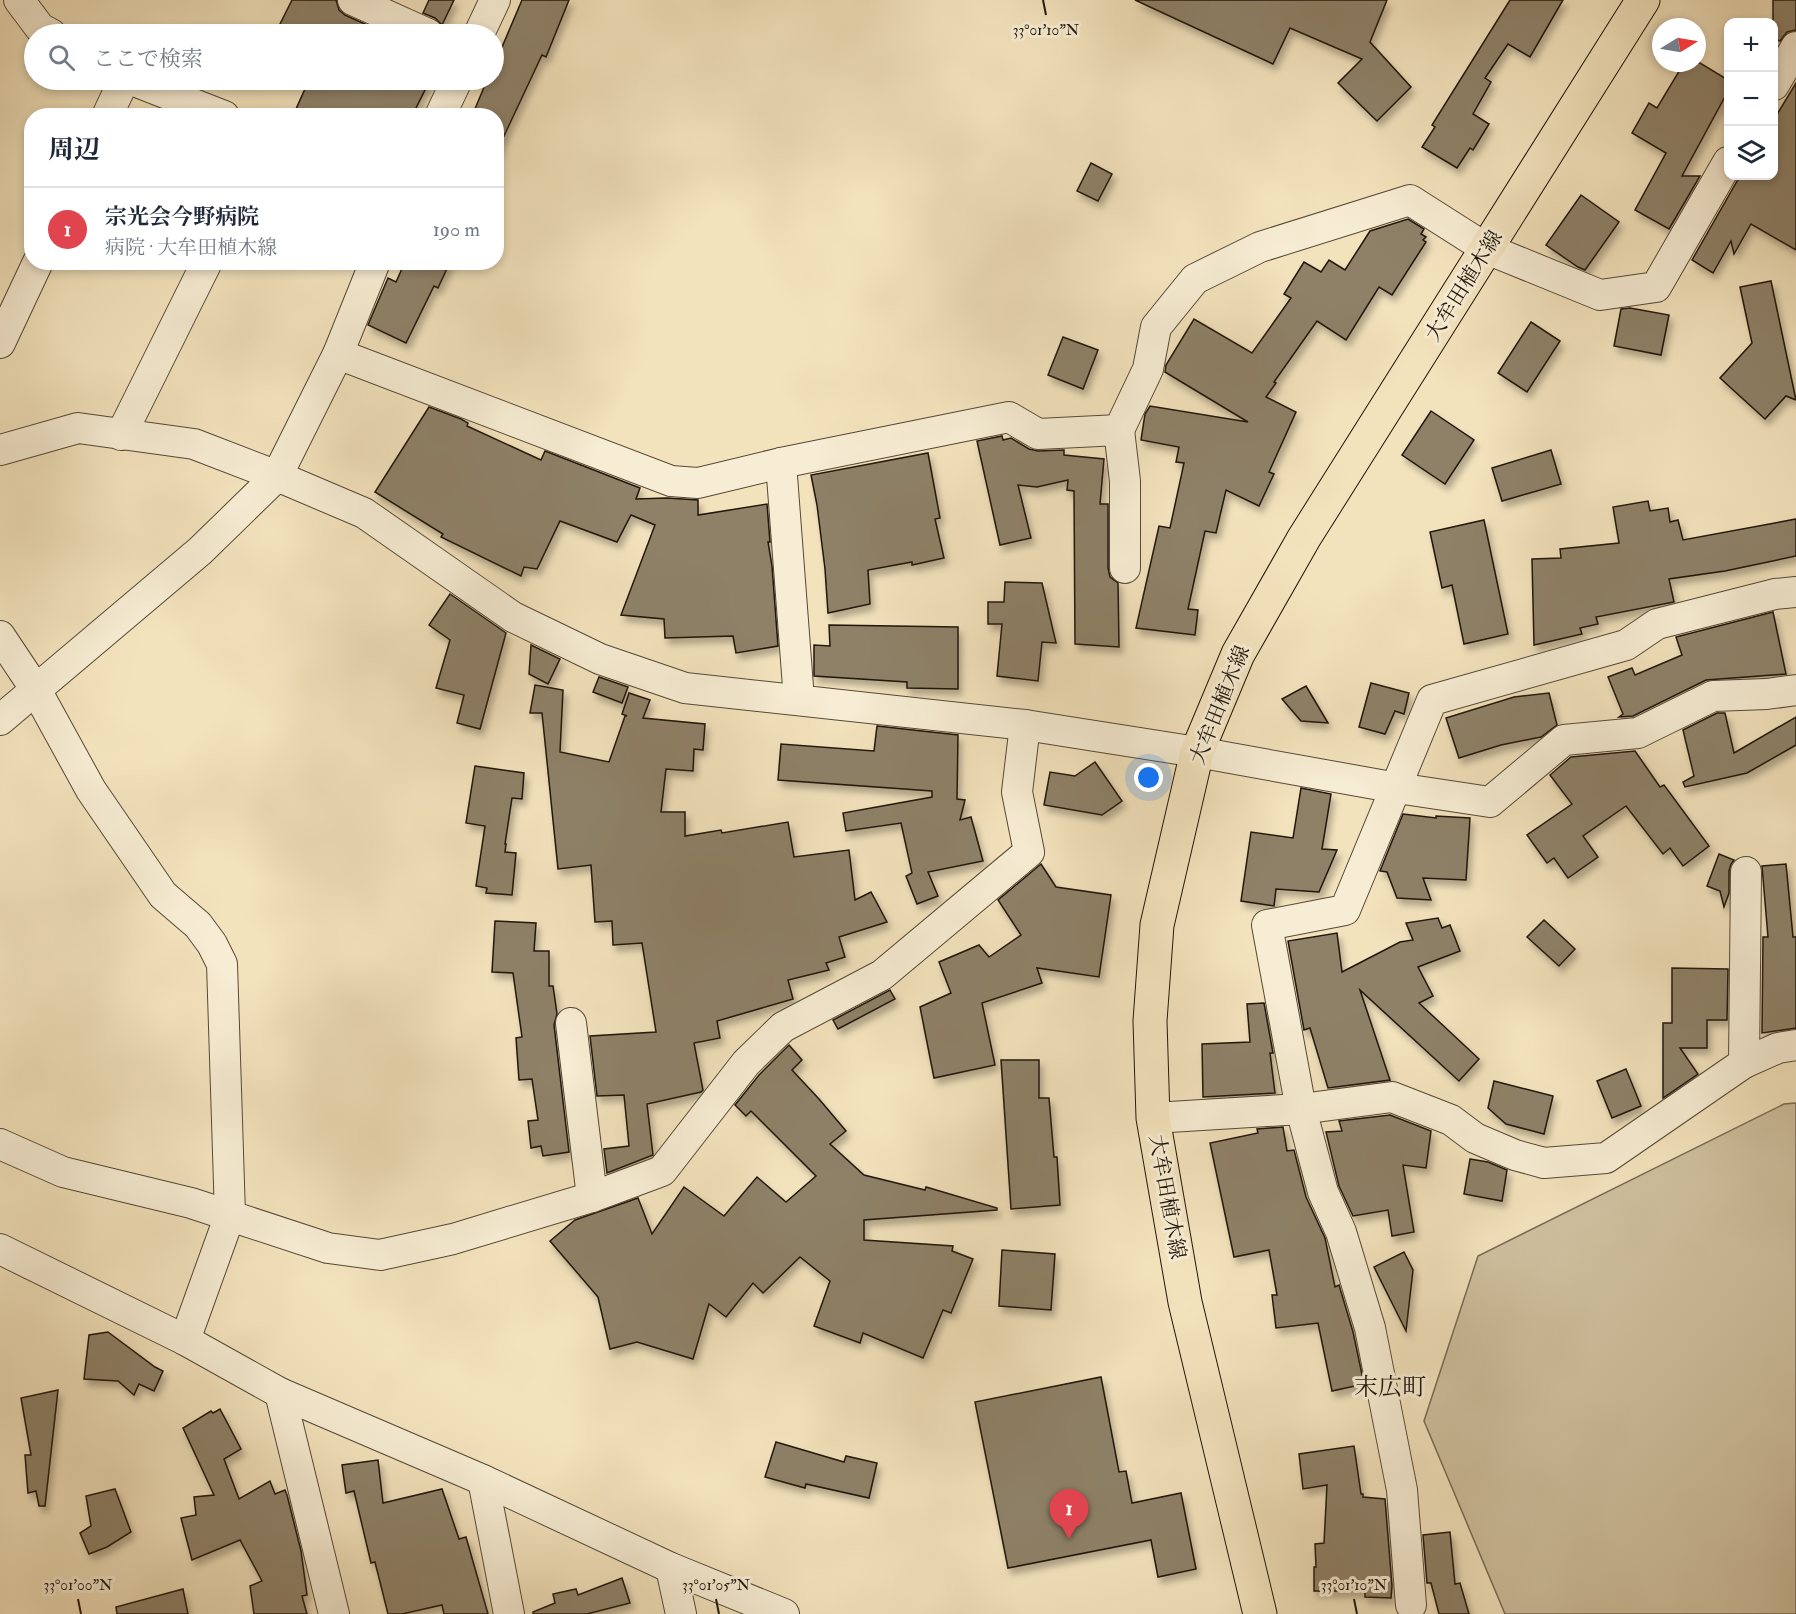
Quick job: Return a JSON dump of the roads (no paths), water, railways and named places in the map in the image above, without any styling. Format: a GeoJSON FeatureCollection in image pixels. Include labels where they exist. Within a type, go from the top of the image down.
{"type":"FeatureCollection","features":[{"type":"Feature","properties":{"kind":"main road","name":"大牟田植木線"},"geometry":{"type":"LineString","coordinates":[[1260,1614],[1185,1302],[1153,1118],[1150,1021],[1157,925],[1197,752],[1238,654],[1304,538],[1643,0]]}},
{"type":"Feature","properties":{"kind":"street"},"geometry":{"type":"LineString","coordinates":[[19,0],[37,24]]}},
{"type":"Feature","properties":{"kind":"street"},"geometry":{"type":"LineString","coordinates":[[353,0],[406,24]]}},
{"type":"Feature","properties":{"kind":"street"},"geometry":{"type":"LineString","coordinates":[[484,24],[495,0]]}},
{"type":"Feature","properties":{"kind":"street"},"geometry":{"type":"LineString","coordinates":[[1778,78],[1796,47]]}},
{"type":"Feature","properties":{"kind":"street"},"geometry":{"type":"LineString","coordinates":[[111,108],[119,90]]}},
{"type":"Feature","properties":{"kind":"street"},"geometry":{"type":"LineString","coordinates":[[158,90],[204,108]]}},
{"type":"Feature","properties":{"kind":"street"},"geometry":{"type":"LineString","coordinates":[[444,108],[452,90]]}},
{"type":"Feature","properties":{"kind":"street"},"geometry":{"type":"LineString","coordinates":[[1125,568],[1125,481],[1119,430],[1148,369],[1156,327],[1195,279],[1260,247],[1410,200],[1487,249],[1600,295],[1656,287],[1724,169]]}},
{"type":"Feature","properties":{"kind":"street"},"geometry":{"type":"LineString","coordinates":[[0,343],[34,270]]}},
{"type":"Feature","properties":{"kind":"street"},"geometry":{"type":"LineString","coordinates":[[122,435],[203,270]]}},
{"type":"Feature","properties":{"kind":"street"},"geometry":{"type":"LineString","coordinates":[[0,720],[200,551],[277,476],[338,354],[372,270]]}},
{"type":"Feature","properties":{"kind":"street"},"geometry":{"type":"LineString","coordinates":[[338,354],[671,481],[698,483],[781,463],[1009,417],[1038,434],[1119,430]]}},
{"type":"Feature","properties":{"kind":"street"},"geometry":{"type":"LineString","coordinates":[[0,450],[78,428],[194,444],[364,513],[513,617],[600,659],[686,688],[1025,725],[1490,802],[1564,740],[1638,733],[1713,696],[1767,694],[1796,690]]}},
{"type":"Feature","properties":{"kind":"street"},"geometry":{"type":"LineString","coordinates":[[781,463],[799,700]]}},
{"type":"Feature","properties":{"kind":"street"},"geometry":{"type":"LineString","coordinates":[[1411,1605],[1402,1490],[1370,1328],[1341,1232],[1323,1192],[1301,1109],[1267,925],[1345,910],[1432,700],[1626,645],[1657,624],[1775,594],[1796,592]]}},
{"type":"Feature","properties":{"kind":"street"},"geometry":{"type":"LineString","coordinates":[[0,636],[36,690],[91,790],[163,896],[198,925],[212,944],[222,964],[230,1215],[185,1340]]}},
{"type":"Feature","properties":{"kind":"street"},"geometry":{"type":"LineString","coordinates":[[0,1144],[63,1172],[191,1203],[328,1248],[380,1255],[453,1239],[592,1197],[662,1171],[746,1063],[783,1027],[882,975],[1029,852],[1017,792],[1025,725]]}},
{"type":"Feature","properties":{"kind":"street"},"geometry":{"type":"LineString","coordinates":[[1744,1063],[1746,872]]}},
{"type":"Feature","properties":{"kind":"street"},"geometry":{"type":"LineString","coordinates":[[571,1023],[592,1197]]}},
{"type":"Feature","properties":{"kind":"street"},"geometry":{"type":"LineString","coordinates":[[1153,1118],[1301,1109],[1392,1097],[1451,1120],[1475,1138],[1515,1155],[1544,1163],[1606,1158],[1744,1063],[1778,1048],[1796,1045]]}},
{"type":"Feature","properties":{"kind":"street"},"geometry":{"type":"LineString","coordinates":[[0,1249],[185,1340],[280,1394],[483,1480],[671,1568],[784,1614]]}},
{"type":"Feature","properties":{"kind":"street"},"geometry":{"type":"LineString","coordinates":[[280,1394],[334,1614]]}},
{"type":"Feature","properties":{"kind":"street"},"geometry":{"type":"LineString","coordinates":[[483,1480],[509,1614]]}},
{"type":"Feature","properties":{"kind":"street"},"geometry":{"type":"LineString","coordinates":[[671,1568],[681,1614]]}},
{"type":"Feature","properties":{"kind":"place","name":"宗光会今野病院"},"geometry":{"type":"Point","coordinates":[1069,1539]}},
{"type":"Feature","properties":{"kind":"district","name":"末広町"},"geometry":{"type":"Point","coordinates":[1390,1387]}}]}
